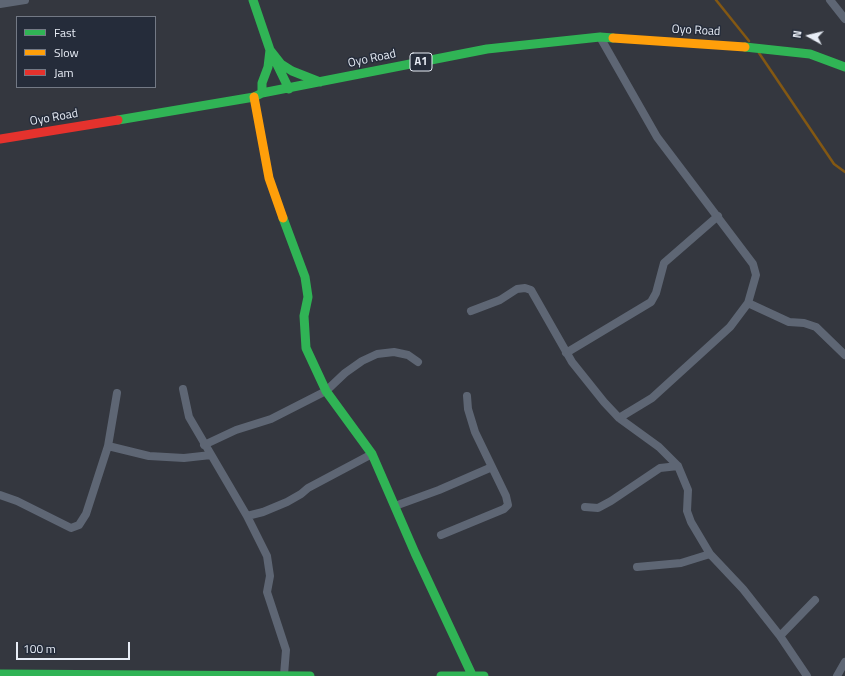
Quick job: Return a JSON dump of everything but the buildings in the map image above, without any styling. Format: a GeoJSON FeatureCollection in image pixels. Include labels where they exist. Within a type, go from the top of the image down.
{"type":"FeatureCollection","features":[{"type":"Feature","properties":{"kind":"main road"},"geometry":{"type":"LineString","coordinates":[[253,0],[270,50],[289,89]]}},
{"type":"Feature","properties":{"kind":"main road","name":"Oyo Road"},"geometry":{"type":"LineString","coordinates":[[0,139],[258,95],[487,49],[600,37],[776,49],[810,54],[845,67]]}},
{"type":"Feature","properties":{"kind":"main road"},"geometry":{"type":"LineString","coordinates":[[270,50],[281,64],[292,71],[320,82]]}},
{"type":"Feature","properties":{"kind":"main road"},"geometry":{"type":"LineString","coordinates":[[270,50],[268,67],[258,95],[269,178],[304,277],[308,297],[304,316],[306,348],[326,391],[372,454],[472,675]]}},
{"type":"Feature","properties":{"kind":"main road"},"geometry":{"type":"LineString","coordinates":[[0,674],[310,676]]}},
{"type":"Feature","properties":{"kind":"main road"},"geometry":{"type":"LineString","coordinates":[[441,676],[484,676]]}},
{"type":"Feature","properties":{"kind":"street"},"geometry":{"type":"LineString","coordinates":[[0,4],[25,0]]}},
{"type":"Feature","properties":{"kind":"street"},"geometry":{"type":"LineString","coordinates":[[830,0],[845,19]]}},
{"type":"Feature","properties":{"kind":"street"},"geometry":{"type":"LineString","coordinates":[[600,37],[657,137],[753,264],[756,275],[748,304],[730,327],[652,398],[619,418]]}},
{"type":"Feature","properties":{"kind":"street"},"geometry":{"type":"LineString","coordinates":[[566,353],[651,302],[656,294],[659,275],[664,263],[718,216]]}},
{"type":"Feature","properties":{"kind":"street"},"geometry":{"type":"LineString","coordinates":[[472,310],[500,300],[517,289],[525,288],[531,290],[572,362],[619,418],[659,446],[678,466],[688,490],[687,511],[691,522],[710,554],[743,589],[780,636],[807,676]]}},
{"type":"Feature","properties":{"kind":"street"},"geometry":{"type":"LineString","coordinates":[[748,304],[789,322],[804,323],[816,328],[845,355]]}},
{"type":"Feature","properties":{"kind":"street"},"geometry":{"type":"LineString","coordinates":[[204,445],[236,430],[271,419],[326,391],[344,373],[362,361],[377,354],[394,352],[408,355],[418,362]]}},
{"type":"Feature","properties":{"kind":"street"},"geometry":{"type":"LineString","coordinates":[[183,389],[189,416],[204,445],[247,516],[267,556],[270,576],[267,592],[286,650],[284,676]]}},
{"type":"Feature","properties":{"kind":"street"},"geometry":{"type":"LineString","coordinates":[[0,495],[17,501],[71,528],[79,525],[86,514],[108,446],[117,393]]}},
{"type":"Feature","properties":{"kind":"street"},"geometry":{"type":"LineString","coordinates":[[441,534],[504,509],[508,505],[506,496],[475,432],[468,409],[467,396]]}},
{"type":"Feature","properties":{"kind":"street"},"geometry":{"type":"LineString","coordinates":[[108,446],[149,456],[184,458],[211,455]]}},
{"type":"Feature","properties":{"kind":"street"},"geometry":{"type":"LineString","coordinates":[[247,516],[263,512],[287,502],[308,488],[372,454]]}},
{"type":"Feature","properties":{"kind":"street"},"geometry":{"type":"LineString","coordinates":[[584,507],[598,508],[660,468],[678,466]]}},
{"type":"Feature","properties":{"kind":"street"},"geometry":{"type":"LineString","coordinates":[[395,506],[440,490],[492,467]]}},
{"type":"Feature","properties":{"kind":"street"},"geometry":{"type":"LineString","coordinates":[[637,567],[681,563],[710,554]]}},
{"type":"Feature","properties":{"kind":"street"},"geometry":{"type":"LineString","coordinates":[[780,636],[815,600]]}},
{"type":"Feature","properties":{"kind":"street"},"geometry":{"type":"LineString","coordinates":[[837,676],[845,662]]}},
{"type":"Feature","properties":{"kind":"waterway"},"geometry":{"type":"LineString","coordinates":[[716,0],[749,41]]}},
{"type":"Feature","properties":{"kind":"waterway"},"geometry":{"type":"LineString","coordinates":[[759,53],[834,164],[845,172]]}},
{"type":"Feature","properties":{"kind":"traffic: fast"},"geometry":{"type":"LineString","coordinates":[[253,0],[270,50],[289,89]]}},
{"type":"Feature","properties":{"kind":"traffic: fast"},"geometry":{"type":"LineString","coordinates":[[118,120],[254,97],[262,93],[487,49],[600,37],[613,38]]}},
{"type":"Feature","properties":{"kind":"traffic: fast"},"geometry":{"type":"LineString","coordinates":[[745,47],[810,54],[845,67]]}},
{"type":"Feature","properties":{"kind":"traffic: fast"},"geometry":{"type":"LineString","coordinates":[[270,50],[281,64],[292,71],[320,82]]}},
{"type":"Feature","properties":{"kind":"traffic: fast"},"geometry":{"type":"LineString","coordinates":[[262,93],[262,83],[268,67],[270,50]]}},
{"type":"Feature","properties":{"kind":"traffic: fast"},"geometry":{"type":"LineString","coordinates":[[283,218],[305,277],[308,297],[304,316],[306,348],[326,391],[372,454],[415,553],[472,675]]}},
{"type":"Feature","properties":{"kind":"traffic: fast"},"geometry":{"type":"LineString","coordinates":[[0,674],[310,676]]}},
{"type":"Feature","properties":{"kind":"traffic: fast"},"geometry":{"type":"LineString","coordinates":[[441,676],[484,676]]}},
{"type":"Feature","properties":{"kind":"traffic: slow"},"geometry":{"type":"LineString","coordinates":[[613,38],[745,47]]}},
{"type":"Feature","properties":{"kind":"traffic: slow"},"geometry":{"type":"LineString","coordinates":[[254,97],[269,178],[283,218]]}},
{"type":"Feature","properties":{"kind":"traffic: jam"},"geometry":{"type":"LineString","coordinates":[[0,139],[118,120]]}}]}
